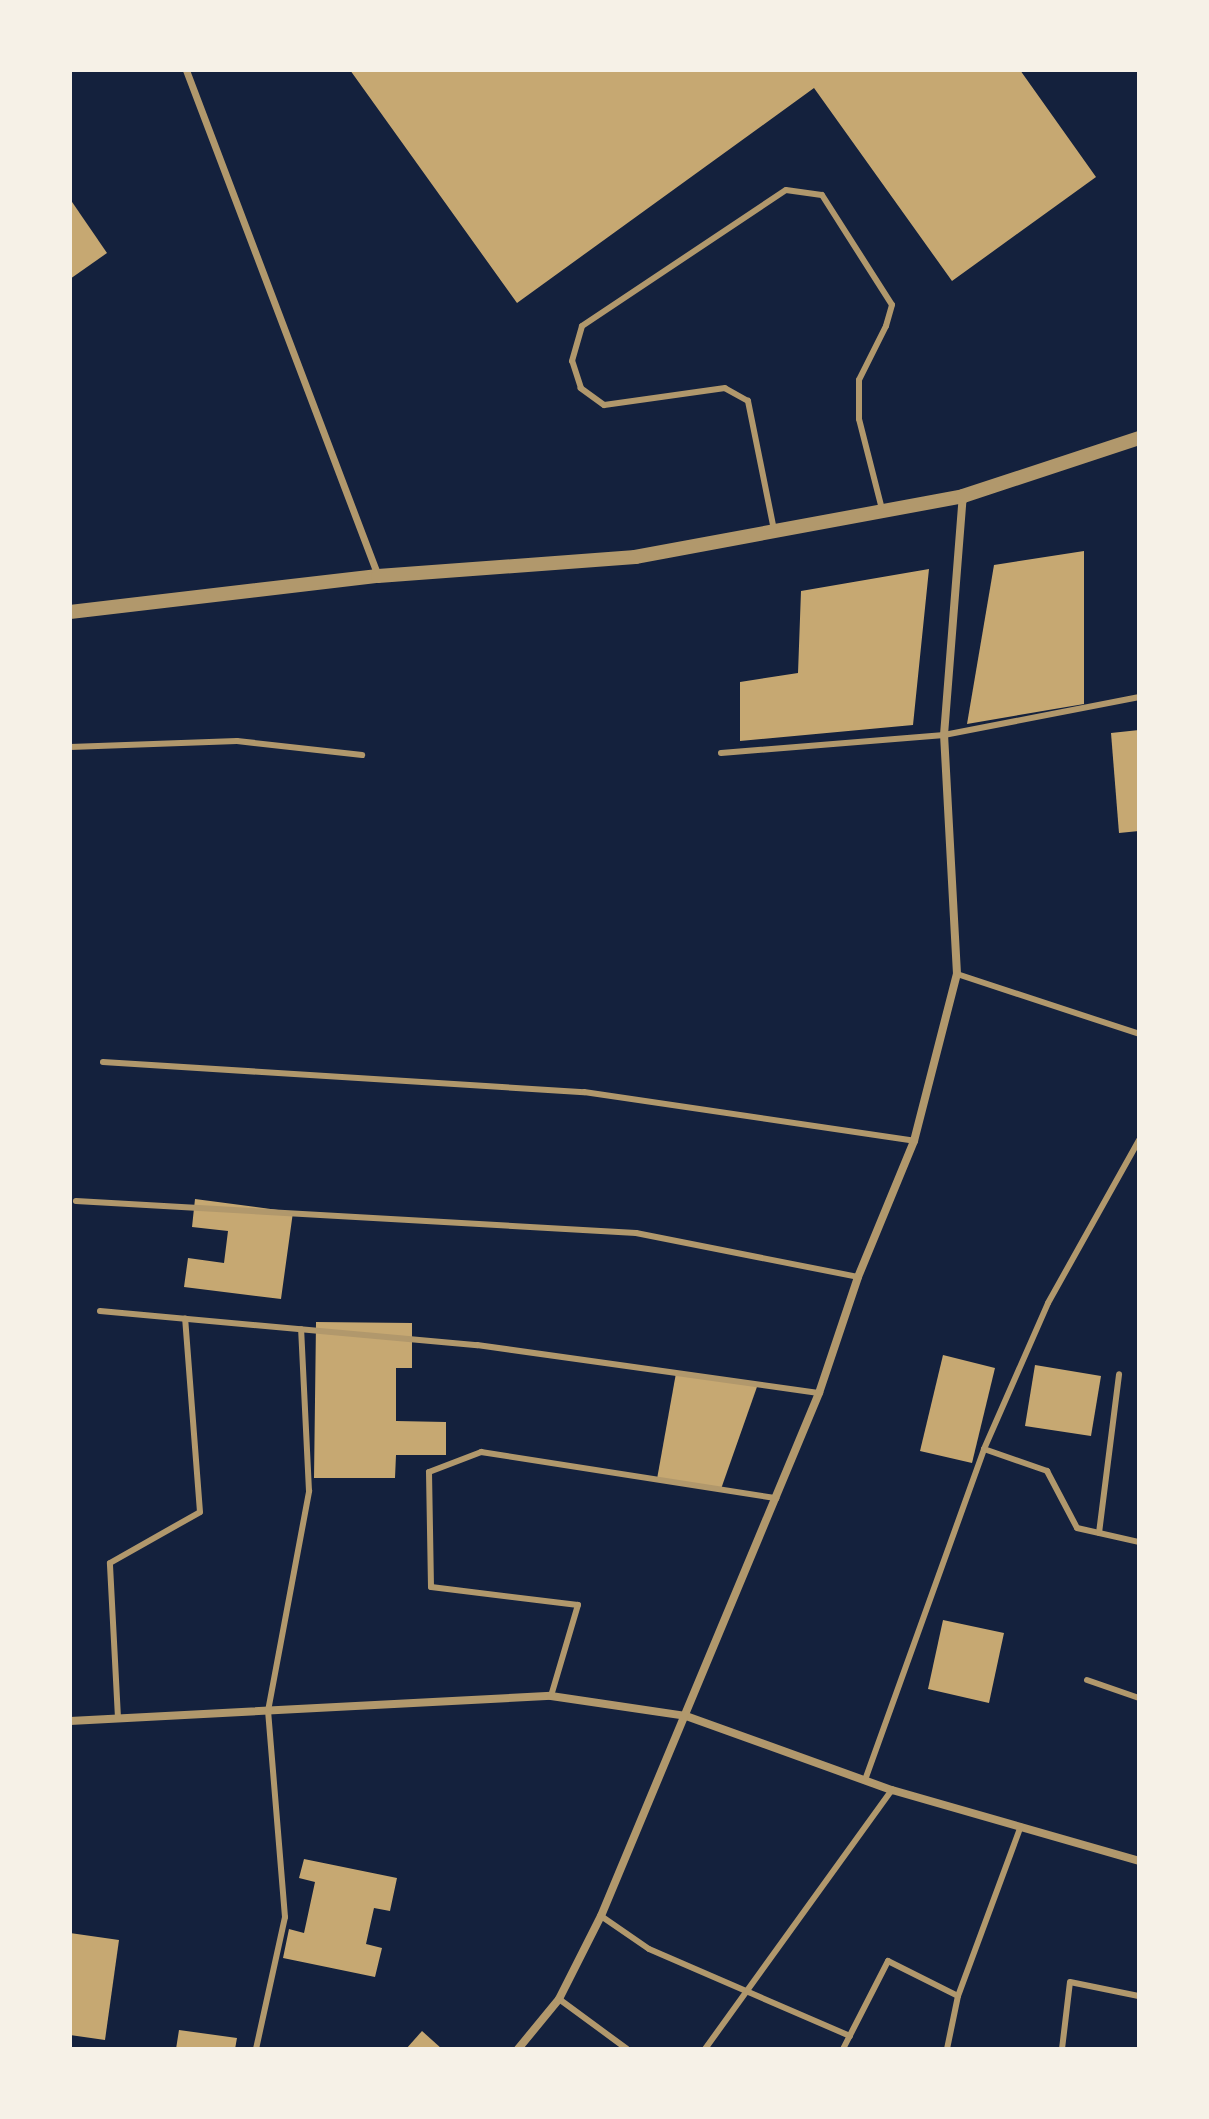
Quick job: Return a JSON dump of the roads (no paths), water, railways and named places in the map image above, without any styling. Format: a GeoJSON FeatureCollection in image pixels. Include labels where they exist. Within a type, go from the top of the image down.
{"type":"FeatureCollection","features":[{"type":"Feature","properties":{"kind":"street"},"geometry":{"type":"LineString","coordinates":[[186,70],[378,576]]}},
{"type":"Feature","properties":{"kind":"street"},"geometry":{"type":"LineString","coordinates":[[70,612],[378,576],[635,557],[963,496],[1139,438]]}},
{"type":"Feature","properties":{"kind":"street"},"geometry":{"type":"LineString","coordinates":[[518,2049],[559,1999],[601,1916],[819,1393],[858,1277],[914,1141],[957,974],[944,735],[963,496]]}},
{"type":"Feature","properties":{"kind":"street"},"geometry":{"type":"LineString","coordinates":[[70,1721],[551,1696],[686,1716],[892,1790],[1139,1861]]}},
{"type":"Feature","properties":{"kind":"lane"},"geometry":{"type":"LineString","coordinates":[[775,533],[748,401],[725,388],[604,405],[581,388],[572,361],[582,326],[786,190],[822,195],[892,305],[886,326],[859,380],[859,419],[882,509]]}},
{"type":"Feature","properties":{"kind":"lane"},"geometry":{"type":"LineString","coordinates":[[721,753],[944,735],[1139,697]]}},
{"type":"Feature","properties":{"kind":"lane"},"geometry":{"type":"LineString","coordinates":[[70,747],[237,741],[362,755]]}},
{"type":"Feature","properties":{"kind":"lane"},"geometry":{"type":"LineString","coordinates":[[957,974],[1139,1034]]}},
{"type":"Feature","properties":{"kind":"lane"},"geometry":{"type":"LineString","coordinates":[[103,1062],[584,1092],[914,1141]]}},
{"type":"Feature","properties":{"kind":"lane"},"geometry":{"type":"LineString","coordinates":[[865,1780],[984,1449],[1048,1303],[1139,1140]]}},
{"type":"Feature","properties":{"kind":"lane"},"geometry":{"type":"LineString","coordinates":[[76,1201],[636,1233],[858,1277]]}},
{"type":"Feature","properties":{"kind":"lane"},"geometry":{"type":"LineString","coordinates":[[100,1311],[477,1345],[819,1393]]}},
{"type":"Feature","properties":{"kind":"lane"},"geometry":{"type":"LineString","coordinates":[[118,1718],[110,1563],[200,1512],[185,1319]]}},
{"type":"Feature","properties":{"kind":"lane"},"geometry":{"type":"LineString","coordinates":[[256,2049],[285,1917],[268,1711],[309,1491],[301,1329]]}},
{"type":"Feature","properties":{"kind":"lane"},"geometry":{"type":"LineString","coordinates":[[1099,1533],[1119,1374]]}},
{"type":"Feature","properties":{"kind":"lane"},"geometry":{"type":"LineString","coordinates":[[984,1449],[1047,1471],[1077,1528],[1139,1542]]}},
{"type":"Feature","properties":{"kind":"lane"},"geometry":{"type":"LineString","coordinates":[[551,1696],[578,1605],[431,1587],[429,1472],[481,1452],[776,1498]]}},
{"type":"Feature","properties":{"kind":"lane"},"geometry":{"type":"LineString","coordinates":[[1087,1680],[1139,1698]]}},
{"type":"Feature","properties":{"kind":"lane"},"geometry":{"type":"LineString","coordinates":[[705,2049],[892,1790]]}},
{"type":"Feature","properties":{"kind":"lane"},"geometry":{"type":"LineString","coordinates":[[947,2049],[958,1996],[1021,1826]]}},
{"type":"Feature","properties":{"kind":"lane"},"geometry":{"type":"LineString","coordinates":[[601,1916],[649,1949],[850,2036]]}},
{"type":"Feature","properties":{"kind":"lane"},"geometry":{"type":"LineString","coordinates":[[843,2049],[888,1961],[958,1996]]}},
{"type":"Feature","properties":{"kind":"lane"},"geometry":{"type":"LineString","coordinates":[[1062,2049],[1070,1982],[1139,1996]]}},
{"type":"Feature","properties":{"kind":"lane"},"geometry":{"type":"LineString","coordinates":[[559,1999],[627,2049]]}}]}
